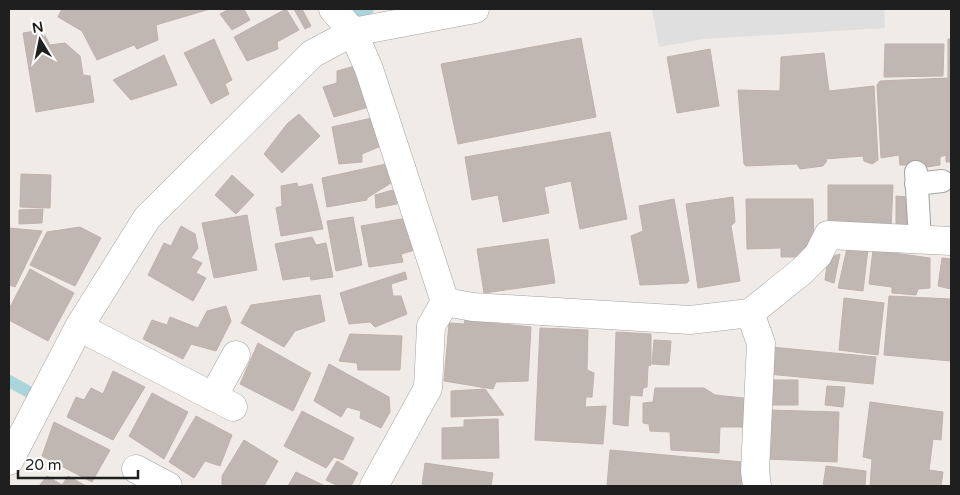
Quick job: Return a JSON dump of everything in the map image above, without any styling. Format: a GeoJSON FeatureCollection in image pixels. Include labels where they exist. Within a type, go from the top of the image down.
{"type":"FeatureCollection","features":[{"type":"Feature","properties":{"kind":"street"},"geometry":{"type":"LineString","coordinates":[[333,9],[353,32],[369,69],[445,302],[431,326],[428,388],[374,486]]}},
{"type":"Feature","properties":{"kind":"street"},"geometry":{"type":"LineString","coordinates":[[9,461],[79,327],[147,218],[312,54],[353,32],[476,9]]}},
{"type":"Feature","properties":{"kind":"street"},"geometry":{"type":"LineString","coordinates":[[445,302],[473,307],[690,320],[750,313],[802,271],[818,255],[828,235],[951,241]]}},
{"type":"Feature","properties":{"kind":"street"},"geometry":{"type":"LineString","coordinates":[[750,313],[761,343],[755,471],[757,486]]}},
{"type":"Feature","properties":{"kind":"street"},"geometry":{"type":"LineString","coordinates":[[79,327],[223,402],[236,355]]}},
{"type":"Feature","properties":{"kind":"street"},"geometry":{"type":"LineString","coordinates":[[136,469],[168,486]]}},
{"type":"Feature","properties":{"kind":"lane"},"geometry":{"type":"LineString","coordinates":[[920,239],[916,178],[942,181]]}},
{"type":"Feature","properties":{"kind":"shaded area"},"geometry":{"type":"Polygon","coordinates":[[[652,9],[884,9],[885,28],[704,39],[659,47],[652,9]]]}},
{"type":"Feature","properties":{"kind":"building"},"geometry":{"type":"Polygon","coordinates":[[[62,9],[210,9],[156,25],[158,40],[137,49],[134,45],[97,60],[82,31],[58,17],[62,9]]]}},
{"type":"Feature","properties":{"kind":"building"},"geometry":{"type":"Polygon","coordinates":[[[229,9],[244,9],[250,20],[232,30],[220,14],[229,9]]]}},
{"type":"Feature","properties":{"kind":"building"},"geometry":{"type":"Polygon","coordinates":[[[286,9],[299,30],[277,42],[278,49],[247,61],[234,37],[286,9]]]}},
{"type":"Feature","properties":{"kind":"building"},"geometry":{"type":"Polygon","coordinates":[[[294,9],[302,9],[311,26],[305,29],[294,9]]]}},
{"type":"Feature","properties":{"kind":"building"},"geometry":{"type":"Polygon","coordinates":[[[42,30],[50,45],[65,43],[80,56],[83,75],[90,76],[94,102],[36,112],[23,33],[42,30]]]}},
{"type":"Feature","properties":{"kind":"building"},"geometry":{"type":"Polygon","coordinates":[[[581,38],[596,117],[458,144],[441,64],[581,38]]]}},
{"type":"Feature","properties":{"kind":"building"},"geometry":{"type":"Polygon","coordinates":[[[214,39],[232,80],[225,84],[229,94],[211,104],[184,53],[214,39]]]}},
{"type":"Feature","properties":{"kind":"building"},"geometry":{"type":"Polygon","coordinates":[[[948,39],[951,39],[951,162],[946,162],[946,155],[940,157],[940,165],[914,169],[913,165],[900,165],[899,155],[881,158],[877,85],[880,81],[948,78],[948,39]]]}},
{"type":"Feature","properties":{"kind":"building"},"geometry":{"type":"Polygon","coordinates":[[[885,44],[944,44],[943,76],[884,77],[885,44]]]}},
{"type":"Feature","properties":{"kind":"building"},"geometry":{"type":"Polygon","coordinates":[[[710,49],[719,106],[677,113],[667,57],[710,49]]]}},
{"type":"Feature","properties":{"kind":"building"},"geometry":{"type":"Polygon","coordinates":[[[824,53],[829,91],[874,86],[878,160],[872,164],[864,161],[863,156],[825,159],[827,161],[823,166],[800,169],[797,164],[746,166],[744,164],[738,90],[780,91],[781,57],[824,53]]]}},
{"type":"Feature","properties":{"kind":"building"},"geometry":{"type":"Polygon","coordinates":[[[164,55],[177,85],[131,100],[113,80],[164,55]]]}},
{"type":"Feature","properties":{"kind":"building"},"geometry":{"type":"Polygon","coordinates":[[[355,66],[369,107],[334,117],[323,87],[337,83],[337,71],[355,66]]]}},
{"type":"Feature","properties":{"kind":"building"},"geometry":{"type":"Polygon","coordinates":[[[299,114],[320,136],[282,173],[264,154],[287,124],[299,114]]]}},
{"type":"Feature","properties":{"kind":"building"},"geometry":{"type":"Polygon","coordinates":[[[372,118],[381,146],[362,154],[362,162],[339,164],[332,127],[372,118]]]}},
{"type":"Feature","properties":{"kind":"building"},"geometry":{"type":"Polygon","coordinates":[[[610,132],[627,219],[580,229],[571,181],[544,187],[549,213],[503,222],[498,195],[472,200],[465,157],[610,132]]]}},
{"type":"Feature","properties":{"kind":"building"},"geometry":{"type":"Polygon","coordinates":[[[386,164],[391,183],[367,198],[367,200],[327,207],[322,178],[386,164]]]}},
{"type":"Feature","properties":{"kind":"building"},"geometry":{"type":"Polygon","coordinates":[[[21,174],[51,175],[50,208],[20,207],[21,174]]]}},
{"type":"Feature","properties":{"kind":"building"},"geometry":{"type":"Polygon","coordinates":[[[232,175],[254,195],[236,214],[215,195],[232,175]]]}},
{"type":"Feature","properties":{"kind":"building"},"geometry":{"type":"Polygon","coordinates":[[[297,183],[298,187],[312,184],[323,229],[281,236],[276,208],[282,206],[281,186],[297,183]]]}},
{"type":"Feature","properties":{"kind":"building"},"geometry":{"type":"Polygon","coordinates":[[[828,185],[893,185],[891,229],[828,227],[828,185]]]}},
{"type":"Feature","properties":{"kind":"building"},"geometry":{"type":"Polygon","coordinates":[[[393,190],[397,204],[376,208],[375,195],[393,190]]]}},
{"type":"Feature","properties":{"kind":"building"},"geometry":{"type":"Polygon","coordinates":[[[896,196],[907,197],[908,225],[896,224],[896,196]]]}},
{"type":"Feature","properties":{"kind":"building"},"geometry":{"type":"Polygon","coordinates":[[[733,197],[735,222],[731,226],[740,281],[698,288],[686,204],[733,197]]]}},
{"type":"Feature","properties":{"kind":"building"},"geometry":{"type":"Polygon","coordinates":[[[674,199],[689,281],[687,283],[640,285],[631,236],[643,231],[639,206],[674,199]]]}},
{"type":"Feature","properties":{"kind":"building"},"geometry":{"type":"Polygon","coordinates":[[[746,199],[813,199],[814,248],[805,248],[805,257],[781,257],[781,248],[747,249],[746,199]]]}},
{"type":"Feature","properties":{"kind":"building"},"geometry":{"type":"Polygon","coordinates":[[[43,209],[42,223],[19,224],[19,210],[43,209]]]}},
{"type":"Feature","properties":{"kind":"building"},"geometry":{"type":"Polygon","coordinates":[[[247,215],[257,270],[214,278],[202,223],[247,215]]]}},
{"type":"Feature","properties":{"kind":"building"},"geometry":{"type":"Polygon","coordinates":[[[353,217],[362,265],[336,271],[327,221],[353,217]]]}},
{"type":"Feature","properties":{"kind":"building"},"geometry":{"type":"Polygon","coordinates":[[[407,218],[415,250],[401,254],[403,262],[369,267],[361,226],[407,218]]]}},
{"type":"Feature","properties":{"kind":"building"},"geometry":{"type":"Polygon","coordinates":[[[181,226],[195,234],[198,248],[191,258],[202,263],[196,273],[206,278],[193,301],[148,275],[164,243],[171,246],[181,226]]]}},
{"type":"Feature","properties":{"kind":"building"},"geometry":{"type":"Polygon","coordinates":[[[80,227],[101,238],[75,286],[30,265],[47,232],[80,227]]]}},
{"type":"Feature","properties":{"kind":"building"},"geometry":{"type":"Polygon","coordinates":[[[9,228],[42,231],[15,287],[9,285],[9,228]]]}},
{"type":"Feature","properties":{"kind":"building"},"geometry":{"type":"Polygon","coordinates":[[[312,237],[316,245],[326,243],[333,277],[311,280],[310,276],[283,280],[275,244],[312,237]]]}},
{"type":"Feature","properties":{"kind":"building"},"geometry":{"type":"Polygon","coordinates":[[[548,239],[555,283],[484,293],[477,249],[548,239]]]}},
{"type":"Feature","properties":{"kind":"building"},"geometry":{"type":"Polygon","coordinates":[[[847,248],[868,249],[863,291],[838,288],[847,248]]]}},
{"type":"Feature","properties":{"kind":"building"},"geometry":{"type":"Polygon","coordinates":[[[873,250],[930,258],[930,288],[918,289],[916,295],[892,293],[892,287],[869,284],[873,250]]]}},
{"type":"Feature","properties":{"kind":"building"},"geometry":{"type":"Polygon","coordinates":[[[840,254],[834,283],[825,280],[828,258],[840,254]]]}},
{"type":"Feature","properties":{"kind":"building"},"geometry":{"type":"Polygon","coordinates":[[[942,258],[951,259],[951,289],[938,286],[942,258]]]}},
{"type":"Feature","properties":{"kind":"building"},"geometry":{"type":"Polygon","coordinates":[[[30,269],[74,293],[48,341],[9,320],[9,309],[30,269]]]}},
{"type":"Feature","properties":{"kind":"building"},"geometry":{"type":"Polygon","coordinates":[[[405,272],[407,279],[391,284],[393,296],[401,296],[407,314],[375,327],[370,322],[349,324],[340,293],[405,272]]]}},
{"type":"Feature","properties":{"kind":"building"},"geometry":{"type":"Polygon","coordinates":[[[320,295],[325,321],[295,331],[284,347],[241,323],[251,305],[320,295]]]}},
{"type":"Feature","properties":{"kind":"building"},"geometry":{"type":"Polygon","coordinates":[[[889,296],[951,299],[951,361],[884,355],[889,296]]]}},
{"type":"Feature","properties":{"kind":"building"},"geometry":{"type":"Polygon","coordinates":[[[844,298],[884,303],[878,355],[839,350],[844,298]]]}},
{"type":"Feature","properties":{"kind":"building"},"geometry":{"type":"Polygon","coordinates":[[[226,306],[231,321],[216,351],[191,344],[183,359],[143,339],[152,320],[167,325],[170,317],[198,328],[207,311],[226,306]]]}},
{"type":"Feature","properties":{"kind":"building"},"geometry":{"type":"Polygon","coordinates":[[[465,320],[531,327],[528,381],[496,382],[493,389],[444,381],[449,323],[464,324],[465,320]]]}},
{"type":"Feature","properties":{"kind":"building"},"geometry":{"type":"Polygon","coordinates":[[[540,328],[588,330],[587,370],[594,373],[592,397],[586,397],[585,407],[606,406],[603,444],[535,440],[540,328]]]}},
{"type":"Feature","properties":{"kind":"building"},"geometry":{"type":"Polygon","coordinates":[[[616,332],[651,334],[651,365],[648,366],[647,387],[643,388],[642,396],[630,395],[628,426],[613,424],[616,332]]]}},
{"type":"Feature","properties":{"kind":"building"},"geometry":{"type":"Polygon","coordinates":[[[350,334],[402,336],[400,370],[358,370],[357,363],[339,361],[350,334]]]}},
{"type":"Feature","properties":{"kind":"building"},"geometry":{"type":"Polygon","coordinates":[[[654,340],[671,341],[669,365],[652,364],[654,340]]]}},
{"type":"Feature","properties":{"kind":"building"},"geometry":{"type":"Polygon","coordinates":[[[258,343],[311,373],[293,411],[240,384],[258,343]]]}},
{"type":"Feature","properties":{"kind":"building"},"geometry":{"type":"Polygon","coordinates":[[[771,347],[876,357],[873,384],[768,374],[771,347]]]}},
{"type":"Feature","properties":{"kind":"building"},"geometry":{"type":"Polygon","coordinates":[[[329,364],[389,397],[390,412],[381,428],[360,418],[361,411],[347,407],[341,417],[314,401],[329,364]]]}},
{"type":"Feature","properties":{"kind":"building"},"geometry":{"type":"Polygon","coordinates":[[[113,371],[145,387],[113,440],[67,417],[76,397],[84,400],[91,388],[103,394],[113,371]]]}},
{"type":"Feature","properties":{"kind":"building"},"geometry":{"type":"Polygon","coordinates":[[[765,380],[798,380],[798,405],[765,405],[765,380]]]}},
{"type":"Feature","properties":{"kind":"building"},"geometry":{"type":"Polygon","coordinates":[[[827,386],[845,387],[843,407],[825,405],[827,386]]]}},
{"type":"Feature","properties":{"kind":"building"},"geometry":{"type":"Polygon","coordinates":[[[655,388],[704,388],[715,395],[753,399],[750,427],[720,427],[719,453],[671,450],[670,432],[650,431],[649,424],[643,423],[643,403],[653,402],[655,388]]]}},
{"type":"Feature","properties":{"kind":"building"},"geometry":{"type":"Polygon","coordinates":[[[485,389],[504,415],[451,417],[451,391],[485,389]]]}},
{"type":"Feature","properties":{"kind":"building"},"geometry":{"type":"Polygon","coordinates":[[[152,393],[188,412],[164,459],[129,436],[152,393]]]}},
{"type":"Feature","properties":{"kind":"building"},"geometry":{"type":"Polygon","coordinates":[[[870,402],[943,412],[941,440],[933,439],[929,470],[943,472],[941,486],[870,486],[872,459],[863,457],[870,402]]]}},
{"type":"Feature","properties":{"kind":"building"},"geometry":{"type":"Polygon","coordinates":[[[767,410],[839,412],[837,462],[766,459],[767,410]]]}},
{"type":"Feature","properties":{"kind":"building"},"geometry":{"type":"Polygon","coordinates":[[[302,411],[354,438],[343,460],[334,457],[326,468],[284,446],[302,411]]]}},
{"type":"Feature","properties":{"kind":"building"},"geometry":{"type":"Polygon","coordinates":[[[196,416],[232,435],[220,466],[205,461],[194,478],[169,462],[196,416]]]}},
{"type":"Feature","properties":{"kind":"building"},"geometry":{"type":"Polygon","coordinates":[[[498,419],[499,458],[442,459],[442,428],[464,427],[464,420],[498,419]]]}},
{"type":"Feature","properties":{"kind":"building"},"geometry":{"type":"Polygon","coordinates":[[[54,422],[110,450],[92,482],[42,456],[54,422]]]}},
{"type":"Feature","properties":{"kind":"building"},"geometry":{"type":"Polygon","coordinates":[[[244,440],[278,461],[264,486],[259,484],[257,486],[222,486],[222,476],[244,440]]]}},
{"type":"Feature","properties":{"kind":"building"},"geometry":{"type":"Polygon","coordinates":[[[610,450],[743,462],[741,486],[607,486],[610,450]]]}},
{"type":"Feature","properties":{"kind":"building"},"geometry":{"type":"Polygon","coordinates":[[[337,461],[358,473],[351,486],[338,486],[326,480],[337,461]]]}},
{"type":"Feature","properties":{"kind":"building"},"geometry":{"type":"Polygon","coordinates":[[[425,463],[493,473],[491,486],[422,486],[425,463]]]}},
{"type":"Feature","properties":{"kind":"building"},"geometry":{"type":"Polygon","coordinates":[[[826,466],[866,471],[865,486],[823,486],[826,466]]]}},
{"type":"Feature","properties":{"kind":"building"},"geometry":{"type":"Polygon","coordinates":[[[296,472],[325,486],[288,486],[296,472]]]}},
{"type":"Feature","properties":{"kind":"building"},"geometry":{"type":"Polygon","coordinates":[[[47,476],[62,485],[68,476],[86,486],[39,486],[47,476]]]}},
{"type":"Feature","properties":{"kind":"waterway"},"geometry":{"type":"LineString","coordinates":[[358,11],[368,9]]}},
{"type":"Feature","properties":{"kind":"waterway"},"geometry":{"type":"LineString","coordinates":[[9,381],[29,392]]}}]}
